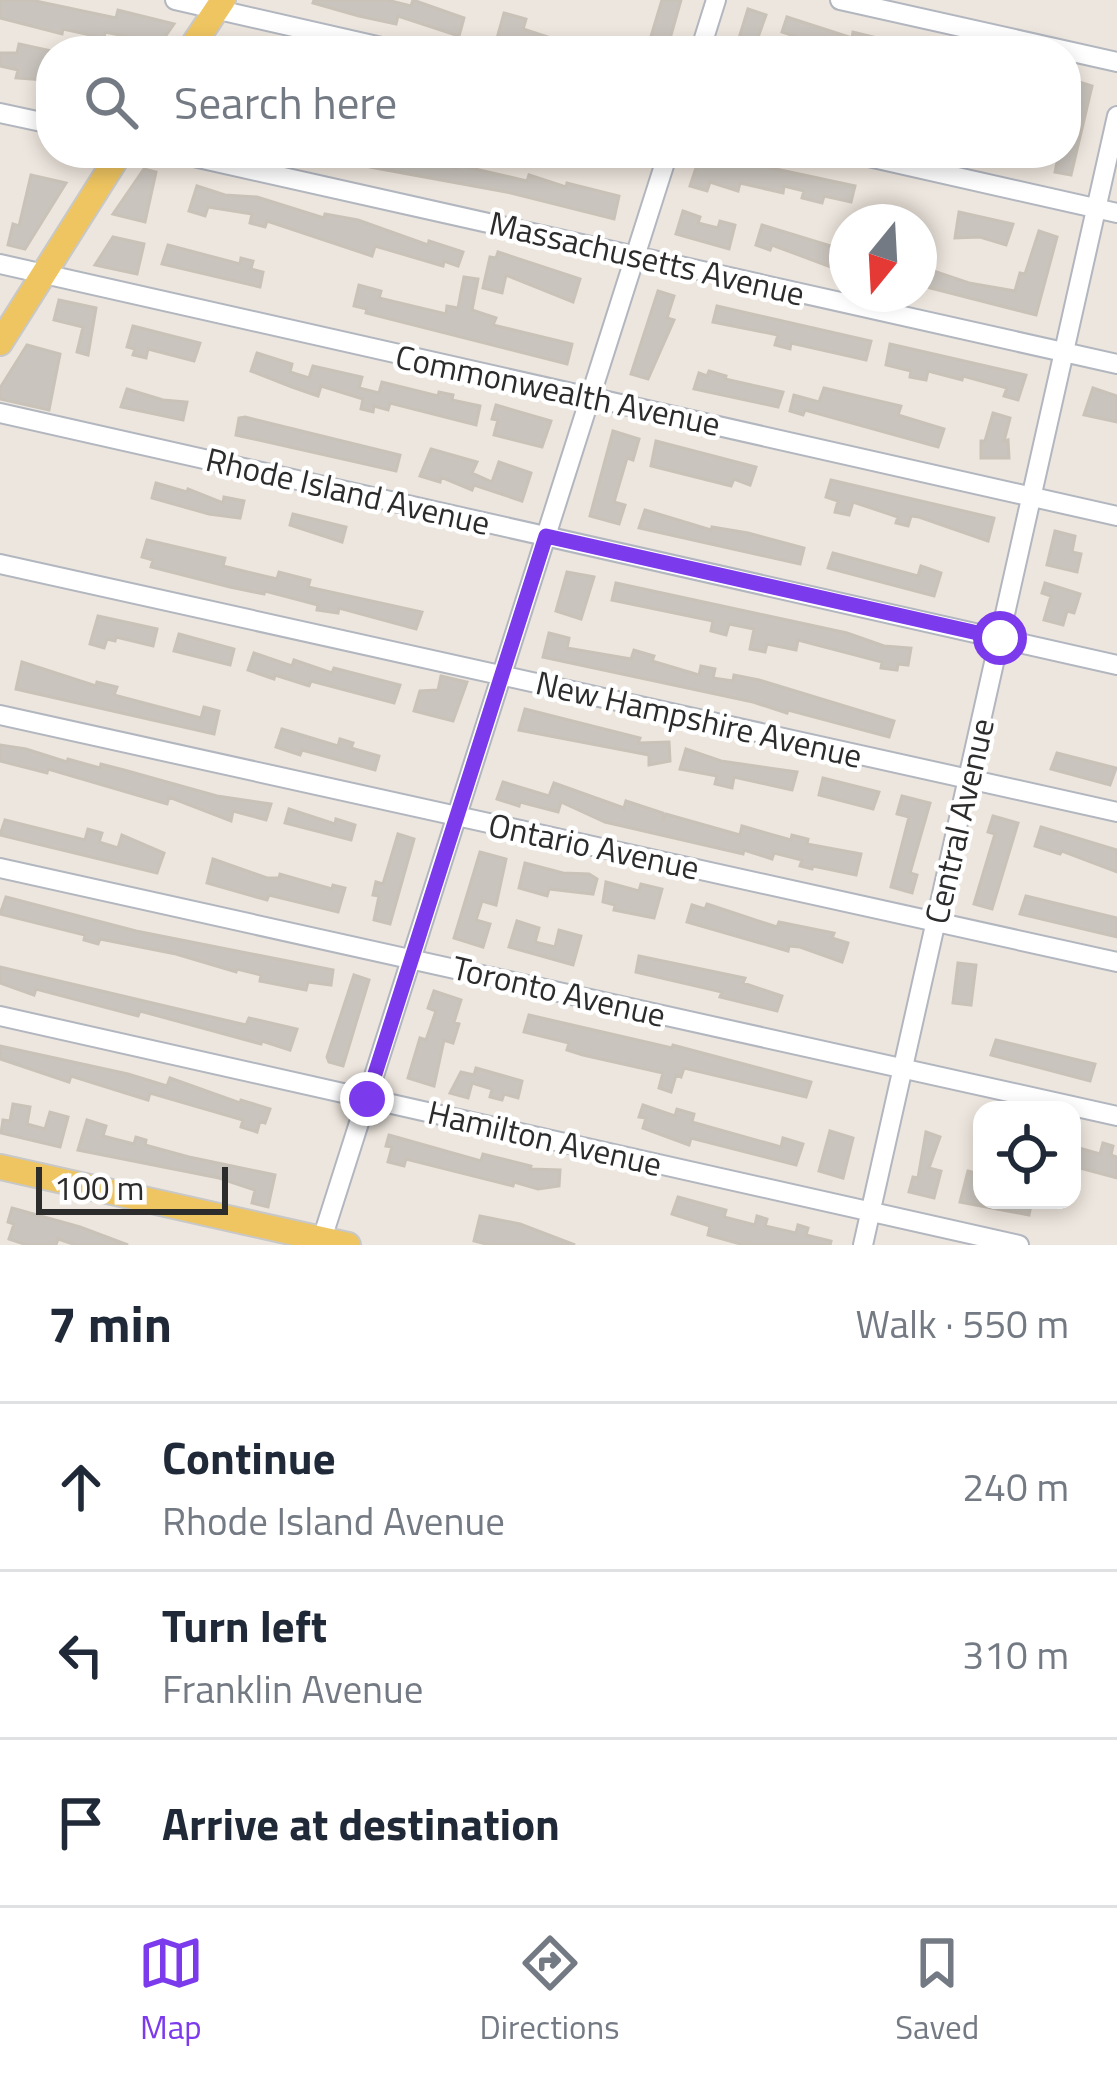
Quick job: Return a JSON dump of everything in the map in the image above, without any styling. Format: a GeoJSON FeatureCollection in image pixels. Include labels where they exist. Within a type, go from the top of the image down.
{"type":"FeatureCollection","features":[{"type":"Feature","properties":{"kind":"main road"},"geometry":{"type":"LineString","coordinates":[[199,36],[219,5]]}},
{"type":"Feature","properties":{"kind":"main road"},"geometry":{"type":"LineString","coordinates":[[0,343],[110,168]]}},
{"type":"Feature","properties":{"kind":"main road"},"geometry":{"type":"LineString","coordinates":[[0,1167],[348,1245]]}},
{"type":"Feature","properties":{"kind":"street"},"geometry":{"type":"LineString","coordinates":[[175,0],[219,5],[340,36]]}},
{"type":"Feature","properties":{"kind":"street"},"geometry":{"type":"LineString","coordinates":[[705,36],[716,0]]}},
{"type":"Feature","properties":{"kind":"street"},"geometry":{"type":"LineString","coordinates":[[840,0],[1001,36]]}},
{"type":"Feature","properties":{"kind":"street"},"geometry":{"type":"LineString","coordinates":[[1081,54],[1117,62]]}},
{"type":"Feature","properties":{"kind":"street"},"geometry":{"type":"LineString","coordinates":[[0,112],[36,120]]}},
{"type":"Feature","properties":{"kind":"street","name":"Central Avenue"},"geometry":{"type":"LineString","coordinates":[[863,1245],[1117,116]]}},
{"type":"Feature","properties":{"kind":"street","name":"Massachusetts Avenue"},"geometry":{"type":"LineString","coordinates":[[244,168],[1117,364]]}},
{"type":"Feature","properties":{"kind":"street"},"geometry":{"type":"LineString","coordinates":[[322,1239],[663,168]]}},
{"type":"Feature","properties":{"kind":"street"},"geometry":{"type":"LineString","coordinates":[[918,168],[1117,213]]}},
{"type":"Feature","properties":{"kind":"street","name":"Commonwealth Avenue"},"geometry":{"type":"LineString","coordinates":[[0,264],[1117,516]]}},
{"type":"Feature","properties":{"kind":"street","name":"Rhode Island Avenue"},"geometry":{"type":"LineString","coordinates":[[0,413],[1117,664]]}},
{"type":"Feature","properties":{"kind":"street","name":"New Hampshire Avenue"},"geometry":{"type":"LineString","coordinates":[[0,564],[1117,812]]}},
{"type":"Feature","properties":{"kind":"street","name":"Ontario Avenue"},"geometry":{"type":"LineString","coordinates":[[0,715],[1117,962]]}},
{"type":"Feature","properties":{"kind":"street","name":"Toronto Avenue"},"geometry":{"type":"LineString","coordinates":[[0,868],[1117,1117]]}},
{"type":"Feature","properties":{"kind":"street","name":"Hamilton Avenue"},"geometry":{"type":"LineString","coordinates":[[0,1016],[1019,1245]]}},
{"type":"Feature","properties":{"kind":"building"},"geometry":{"type":"Polygon","coordinates":[[[0,0],[31,0],[116,18],[118,10],[174,24],[166,36],[105,32],[95,36],[63,29],[62,34],[0,18],[0,0]]]}},
{"type":"Feature","properties":{"kind":"building"},"geometry":{"type":"Polygon","coordinates":[[[314,0],[387,0],[411,6],[413,0],[464,18],[459,36],[398,16],[396,24],[314,0]]]}},
{"type":"Feature","properties":{"kind":"building"},"geometry":{"type":"Polygon","coordinates":[[[662,0],[681,0],[671,36],[651,36],[662,0]]]}},
{"type":"Feature","properties":{"kind":"building"},"geometry":{"type":"Polygon","coordinates":[[[748,9],[766,15],[758,36],[740,36],[748,9]]]}},
{"type":"Feature","properties":{"kind":"building"},"geometry":{"type":"Polygon","coordinates":[[[504,13],[526,19],[523,29],[545,36],[498,36],[504,13]]]}},
{"type":"Feature","properties":{"kind":"building"},"geometry":{"type":"Polygon","coordinates":[[[787,17],[846,36],[794,36],[782,32],[787,17]]]}},
{"type":"Feature","properties":{"kind":"building"},"geometry":{"type":"Polygon","coordinates":[[[19,44],[36,48],[36,79],[16,78],[18,70],[0,66],[0,53],[17,53],[19,44]]]}},
{"type":"Feature","properties":{"kind":"building"},"geometry":{"type":"Polygon","coordinates":[[[1081,83],[1092,86],[1081,133],[1081,83]]]}},
{"type":"Feature","properties":{"kind":"building"},"geometry":{"type":"Polygon","coordinates":[[[375,168],[471,168],[527,181],[529,175],[619,196],[614,219],[511,193],[375,168]]]}},
{"type":"Feature","properties":{"kind":"building"},"geometry":{"type":"Polygon","coordinates":[[[696,168],[771,168],[855,186],[851,202],[824,196],[822,203],[802,198],[804,191],[784,186],[783,193],[740,183],[738,191],[710,182],[707,191],[690,186],[696,168]]]}},
{"type":"Feature","properties":{"kind":"building"},"geometry":{"type":"Polygon","coordinates":[[[1056,168],[1073,168],[1071,175],[1055,172],[1056,168]]]}},
{"type":"Feature","properties":{"kind":"building"},"geometry":{"type":"Polygon","coordinates":[[[144,169],[156,172],[145,222],[113,214],[144,169]]]}},
{"type":"Feature","properties":{"kind":"building"},"geometry":{"type":"Polygon","coordinates":[[[31,175],[66,183],[25,249],[8,245],[13,224],[19,226],[31,175]]]}},
{"type":"Feature","properties":{"kind":"building"},"geometry":{"type":"Polygon","coordinates":[[[197,186],[225,195],[257,197],[324,218],[325,214],[358,220],[463,252],[458,266],[444,261],[443,266],[375,246],[372,256],[267,221],[265,227],[250,223],[252,214],[208,207],[205,216],[189,211],[197,186]]]}},
{"type":"Feature","properties":{"kind":"building"},"geometry":{"type":"Polygon","coordinates":[[[683,211],[700,217],[698,223],[718,228],[720,221],[735,225],[729,249],[676,234],[683,211]]]}},
{"type":"Feature","properties":{"kind":"building"},"geometry":{"type":"Polygon","coordinates":[[[959,212],[1013,224],[1006,245],[980,237],[955,238],[959,212]]]}},
{"type":"Feature","properties":{"kind":"building"},"geometry":{"type":"Polygon","coordinates":[[[762,225],[829,245],[829,266],[772,245],[770,250],[756,245],[762,225]]]}},
{"type":"Feature","properties":{"kind":"building"},"geometry":{"type":"Polygon","coordinates":[[[1039,231],[1057,237],[1036,315],[937,290],[937,272],[1015,291],[1020,273],[1025,274],[1039,231]]]}},
{"type":"Feature","properties":{"kind":"building"},"geometry":{"type":"Polygon","coordinates":[[[113,237],[144,244],[137,274],[95,265],[113,237]]]}},
{"type":"Feature","properties":{"kind":"building"},"geometry":{"type":"Polygon","coordinates":[[[168,245],[240,264],[241,258],[253,261],[251,269],[263,272],[260,287],[162,264],[168,245]]]}},
{"type":"Feature","properties":{"kind":"building"},"geometry":{"type":"Polygon","coordinates":[[[498,252],[580,279],[573,302],[506,275],[502,293],[483,288],[490,257],[496,258],[498,252]]]}},
{"type":"Feature","properties":{"kind":"building"},"geometry":{"type":"Polygon","coordinates":[[[464,277],[478,279],[472,310],[496,318],[493,325],[572,344],[567,364],[366,313],[367,309],[354,306],[359,285],[381,291],[379,298],[446,314],[447,306],[458,308],[464,277]]]}},
{"type":"Feature","properties":{"kind":"building"},"geometry":{"type":"Polygon","coordinates":[[[658,291],[674,296],[667,318],[674,320],[648,379],[631,374],[658,291]]]}},
{"type":"Feature","properties":{"kind":"building"},"geometry":{"type":"Polygon","coordinates":[[[59,300],[96,308],[88,355],[77,352],[83,327],[54,320],[59,300]]]}},
{"type":"Feature","properties":{"kind":"building"},"geometry":{"type":"Polygon","coordinates":[[[717,306],[871,341],[866,360],[791,343],[790,349],[775,345],[778,335],[713,322],[717,306]]]}},
{"type":"Feature","properties":{"kind":"building"},"geometry":{"type":"Polygon","coordinates":[[[133,326],[200,343],[194,361],[148,349],[146,358],[133,355],[135,349],[127,347],[133,326]]]}},
{"type":"Feature","properties":{"kind":"building"},"geometry":{"type":"Polygon","coordinates":[[[890,344],[1026,375],[1018,400],[1004,396],[1007,388],[963,376],[962,380],[928,371],[926,380],[910,377],[911,371],[886,365],[890,344]]]}},
{"type":"Feature","properties":{"kind":"building"},"geometry":{"type":"Polygon","coordinates":[[[27,345],[60,354],[49,410],[0,399],[0,388],[27,345]]]}},
{"type":"Feature","properties":{"kind":"building"},"geometry":{"type":"Polygon","coordinates":[[[257,353],[292,364],[290,372],[309,378],[313,366],[362,377],[359,388],[379,393],[382,382],[438,396],[439,392],[453,395],[452,400],[480,406],[476,425],[390,403],[388,410],[361,409],[363,399],[321,386],[318,396],[251,371],[257,353]]]}},
{"type":"Feature","properties":{"kind":"building"},"geometry":{"type":"Polygon","coordinates":[[[709,371],[783,392],[778,407],[694,389],[699,373],[707,376],[709,371]]]}},
{"type":"Feature","properties":{"kind":"building"},"geometry":{"type":"Polygon","coordinates":[[[824,388],[901,406],[898,415],[944,429],[938,447],[805,410],[803,415],[790,411],[794,395],[819,402],[824,388]]]}},
{"type":"Feature","properties":{"kind":"building"},"geometry":{"type":"Polygon","coordinates":[[[1093,388],[1117,396],[1117,422],[1084,415],[1093,388]]]}},
{"type":"Feature","properties":{"kind":"building"},"geometry":{"type":"Polygon","coordinates":[[[127,389],[187,402],[183,420],[121,407],[127,389]]]}},
{"type":"Feature","properties":{"kind":"building"},"geometry":{"type":"Polygon","coordinates":[[[496,405],[551,421],[542,447],[494,435],[496,405]]]}},
{"type":"Feature","properties":{"kind":"building"},"geometry":{"type":"Polygon","coordinates":[[[993,413],[1010,418],[1004,441],[1008,440],[1009,458],[981,458],[981,441],[985,441],[993,413]]]}},
{"type":"Feature","properties":{"kind":"building"},"geometry":{"type":"Polygon","coordinates":[[[239,418],[400,455],[396,471],[236,435],[239,418]]]}},
{"type":"Feature","properties":{"kind":"building"},"geometry":{"type":"Polygon","coordinates":[[[613,431],[639,439],[633,460],[627,458],[614,502],[625,505],[619,524],[590,516],[613,431]]]}},
{"type":"Feature","properties":{"kind":"building"},"geometry":{"type":"Polygon","coordinates":[[[656,441],[756,467],[750,485],[734,479],[731,486],[651,466],[656,441]]]}},
{"type":"Feature","properties":{"kind":"building"},"geometry":{"type":"Polygon","coordinates":[[[431,449],[477,462],[472,473],[492,482],[499,462],[531,473],[522,501],[474,485],[472,490],[441,477],[440,482],[420,476],[431,449]]]}},
{"type":"Feature","properties":{"kind":"building"},"geometry":{"type":"Polygon","coordinates":[[[831,480],[994,518],[988,541],[919,517],[911,516],[908,526],[896,523],[898,517],[853,502],[849,515],[835,512],[838,501],[826,497],[831,480]]]}},
{"type":"Feature","properties":{"kind":"building"},"geometry":{"type":"Polygon","coordinates":[[[156,483],[223,503],[224,497],[244,501],[240,518],[152,498],[156,483]]]}},
{"type":"Feature","properties":{"kind":"building"},"geometry":{"type":"Polygon","coordinates":[[[645,510],[711,530],[748,533],[804,548],[800,564],[639,528],[645,510]]]}},
{"type":"Feature","properties":{"kind":"building"},"geometry":{"type":"Polygon","coordinates":[[[293,514],[346,527],[342,542],[290,525],[293,514]]]}},
{"type":"Feature","properties":{"kind":"building"},"geometry":{"type":"Polygon","coordinates":[[[1055,531],[1075,536],[1072,552],[1081,554],[1077,572],[1047,565],[1055,531]]]}},
{"type":"Feature","properties":{"kind":"building"},"geometry":{"type":"Polygon","coordinates":[[[147,540],[225,558],[223,566],[277,579],[279,572],[310,580],[308,587],[422,612],[416,629],[339,608],[338,613],[317,610],[318,605],[265,591],[151,567],[153,560],[142,557],[147,540]]]}},
{"type":"Feature","properties":{"kind":"building"},"geometry":{"type":"Polygon","coordinates":[[[833,553],[918,576],[921,566],[941,573],[934,596],[828,568],[833,553]]]}},
{"type":"Feature","properties":{"kind":"building"},"geometry":{"type":"Polygon","coordinates":[[[567,572],[594,577],[581,619],[556,611],[567,572]]]}},
{"type":"Feature","properties":{"kind":"building"},"geometry":{"type":"Polygon","coordinates":[[[616,583],[847,633],[884,646],[911,648],[908,665],[898,664],[897,670],[881,668],[882,662],[798,640],[796,650],[767,644],[765,652],[750,649],[754,629],[729,624],[726,635],[711,631],[713,621],[612,600],[616,583]]]}},
{"type":"Feature","properties":{"kind":"building"},"geometry":{"type":"Polygon","coordinates":[[[1045,583],[1080,594],[1074,613],[1067,611],[1063,625],[1044,620],[1051,596],[1042,593],[1045,583]]]}},
{"type":"Feature","properties":{"kind":"building"},"geometry":{"type":"Polygon","coordinates":[[[98,616],[157,629],[153,646],[116,637],[115,641],[107,639],[104,648],[90,644],[98,616]]]}},
{"type":"Feature","properties":{"kind":"building"},"geometry":{"type":"Polygon","coordinates":[[[549,633],[569,638],[567,648],[631,659],[634,650],[654,656],[652,661],[699,675],[701,666],[715,669],[713,678],[733,681],[734,675],[759,680],[894,721],[889,737],[543,657],[549,633]]]}},
{"type":"Feature","properties":{"kind":"building"},"geometry":{"type":"Polygon","coordinates":[[[179,634],[234,649],[230,665],[174,651],[179,634]]]}},
{"type":"Feature","properties":{"kind":"building"},"geometry":{"type":"Polygon","coordinates":[[[254,653],[292,666],[294,660],[332,673],[334,668],[400,685],[394,703],[311,681],[309,686],[275,675],[274,679],[248,670],[254,653]]]}},
{"type":"Feature","properties":{"kind":"building"},"geometry":{"type":"Polygon","coordinates":[[[22,662],[96,686],[97,682],[117,687],[114,695],[201,718],[204,707],[219,711],[214,734],[16,689],[22,662]]]}},
{"type":"Feature","properties":{"kind":"building"},"geometry":{"type":"Polygon","coordinates":[[[441,676],[467,682],[453,721],[414,711],[420,691],[438,690],[441,676]]]}},
{"type":"Feature","properties":{"kind":"building"},"geometry":{"type":"Polygon","coordinates":[[[525,709],[640,738],[638,743],[669,742],[670,761],[649,765],[649,755],[519,730],[525,709]]]}},
{"type":"Feature","properties":{"kind":"building"},"geometry":{"type":"Polygon","coordinates":[[[282,729],[338,746],[340,739],[353,743],[351,748],[379,756],[375,770],[276,747],[282,729]]]}},
{"type":"Feature","properties":{"kind":"building"},"geometry":{"type":"Polygon","coordinates":[[[0,745],[67,762],[100,768],[101,764],[217,796],[271,804],[266,820],[233,811],[231,821],[169,797],[167,804],[48,769],[47,773],[0,761],[0,745]]]}},
{"type":"Feature","properties":{"kind":"building"},"geometry":{"type":"Polygon","coordinates":[[[686,749],[721,761],[797,772],[792,790],[734,777],[732,788],[715,784],[717,776],[680,769],[686,749]]]}},
{"type":"Feature","properties":{"kind":"building"},"geometry":{"type":"Polygon","coordinates":[[[1057,753],[1116,768],[1110,785],[1051,769],[1057,753]]]}},
{"type":"Feature","properties":{"kind":"building"},"geometry":{"type":"Polygon","coordinates":[[[823,778],[879,792],[873,809],[819,795],[823,778]]]}},
{"type":"Feature","properties":{"kind":"building"},"geometry":{"type":"Polygon","coordinates":[[[503,782],[549,796],[554,783],[624,808],[626,801],[663,813],[663,821],[666,814],[740,835],[742,826],[861,854],[856,875],[812,869],[800,866],[802,860],[774,853],[772,859],[744,850],[743,854],[605,822],[561,802],[558,812],[520,802],[519,806],[497,799],[503,782]]]}},
{"type":"Feature","properties":{"kind":"building"},"geometry":{"type":"Polygon","coordinates":[[[902,796],[930,803],[910,873],[917,875],[912,893],[891,887],[909,817],[897,814],[902,796]]]}},
{"type":"Feature","properties":{"kind":"building"},"geometry":{"type":"Polygon","coordinates":[[[289,809],[335,824],[336,819],[355,825],[351,840],[285,823],[289,809]]]}},
{"type":"Feature","properties":{"kind":"building"},"geometry":{"type":"Polygon","coordinates":[[[993,816],[1018,823],[992,909],[974,904],[995,834],[988,832],[993,816]]]}},
{"type":"Feature","properties":{"kind":"building"},"geometry":{"type":"Polygon","coordinates":[[[5,820],[85,840],[88,829],[102,833],[99,842],[118,848],[122,835],[164,853],[157,873],[0,835],[5,820]]]}},
{"type":"Feature","properties":{"kind":"building"},"geometry":{"type":"Polygon","coordinates":[[[1041,827],[1117,850],[1117,872],[1035,846],[1041,827]]]}},
{"type":"Feature","properties":{"kind":"building"},"geometry":{"type":"Polygon","coordinates":[[[398,834],[414,839],[390,924],[374,920],[379,896],[373,895],[376,882],[383,884],[398,834]]]}},
{"type":"Feature","properties":{"kind":"building"},"geometry":{"type":"Polygon","coordinates":[[[480,852],[506,859],[496,905],[482,901],[476,920],[490,924],[483,947],[454,938],[480,852]]]}},
{"type":"Feature","properties":{"kind":"building"},"geometry":{"type":"Polygon","coordinates":[[[213,859],[267,878],[280,874],[332,889],[333,885],[345,888],[338,912],[269,895],[267,900],[207,883],[213,859]]]}},
{"type":"Feature","properties":{"kind":"building"},"geometry":{"type":"Polygon","coordinates":[[[525,863],[589,874],[597,879],[593,894],[549,889],[547,896],[519,888],[525,863]]]}},
{"type":"Feature","properties":{"kind":"building"},"geometry":{"type":"Polygon","coordinates":[[[606,882],[639,891],[641,884],[662,889],[654,918],[614,910],[615,905],[603,902],[606,882]]]}},
{"type":"Feature","properties":{"kind":"building"},"geometry":{"type":"Polygon","coordinates":[[[1026,896],[1117,918],[1117,937],[1020,914],[1026,896]]]}},
{"type":"Feature","properties":{"kind":"building"},"geometry":{"type":"Polygon","coordinates":[[[6,897],[136,931],[333,970],[331,985],[308,982],[306,990],[260,981],[261,975],[176,954],[100,939],[98,944],[84,940],[85,935],[0,914],[6,897]]]}},
{"type":"Feature","properties":{"kind":"building"},"geometry":{"type":"Polygon","coordinates":[[[707,904],[777,927],[779,922],[834,933],[832,938],[848,943],[842,962],[800,947],[789,946],[788,951],[687,922],[692,905],[705,909],[707,904]]]}},
{"type":"Feature","properties":{"kind":"building"},"geometry":{"type":"Polygon","coordinates":[[[517,921],[539,928],[535,942],[555,947],[559,930],[581,936],[573,965],[509,947],[517,921]]]}},
{"type":"Feature","properties":{"kind":"building"},"geometry":{"type":"Polygon","coordinates":[[[639,956],[745,978],[743,983],[782,996],[777,1011],[720,997],[722,992],[636,972],[639,956]]]}},
{"type":"Feature","properties":{"kind":"building"},"geometry":{"type":"Polygon","coordinates":[[[958,963],[976,965],[971,1005],[953,1003],[958,963]]]}},
{"type":"Feature","properties":{"kind":"building"},"geometry":{"type":"Polygon","coordinates":[[[0,967],[246,1025],[249,1018],[297,1029],[290,1050],[261,1044],[140,1011],[138,1016],[36,989],[34,995],[0,983],[0,967]]]}},
{"type":"Feature","properties":{"kind":"building"},"geometry":{"type":"Polygon","coordinates":[[[354,975],[369,980],[343,1066],[327,1057],[354,975]]]}},
{"type":"Feature","properties":{"kind":"building"},"geometry":{"type":"Polygon","coordinates":[[[434,991],[461,1000],[454,1022],[459,1024],[453,1043],[444,1040],[434,1086],[408,1078],[420,1038],[426,1040],[436,1011],[428,1008],[434,991]]]}},
{"type":"Feature","properties":{"kind":"building"},"geometry":{"type":"Polygon","coordinates":[[[529,1015],[673,1045],[811,1082],[806,1097],[684,1068],[681,1077],[676,1075],[671,1092],[659,1088],[663,1073],[583,1055],[567,1050],[569,1043],[524,1032],[529,1015]]]}},
{"type":"Feature","properties":{"kind":"building"},"geometry":{"type":"Polygon","coordinates":[[[996,1040],[1095,1064],[1090,1081],[991,1055],[996,1040]]]}},
{"type":"Feature","properties":{"kind":"building"},"geometry":{"type":"Polygon","coordinates":[[[0,1046],[167,1086],[170,1078],[270,1109],[257,1132],[241,1127],[243,1120],[150,1093],[148,1100],[71,1076],[69,1082],[0,1059],[0,1046]]]}},
{"type":"Feature","properties":{"kind":"building"},"geometry":{"type":"Polygon","coordinates":[[[476,1068],[522,1081],[518,1098],[490,1097],[492,1089],[472,1083],[468,1098],[450,1093],[461,1072],[474,1075],[476,1068]]]}},
{"type":"Feature","properties":{"kind":"building"},"geometry":{"type":"Polygon","coordinates":[[[13,1104],[30,1107],[27,1124],[45,1129],[50,1112],[68,1117],[60,1147],[1,1133],[3,1120],[10,1121],[13,1104]]]}},
{"type":"Feature","properties":{"kind":"building"},"geometry":{"type":"Polygon","coordinates":[[[643,1105],[675,1116],[677,1109],[694,1114],[692,1122],[781,1147],[783,1138],[803,1144],[796,1165],[691,1138],[689,1145],[643,1128],[646,1118],[639,1117],[643,1105]]]}},
{"type":"Feature","properties":{"kind":"building"},"geometry":{"type":"Polygon","coordinates":[[[87,1120],[106,1126],[103,1136],[134,1144],[136,1137],[146,1140],[145,1145],[275,1175],[268,1207],[252,1203],[255,1190],[219,1178],[78,1150],[87,1120]]]}},
{"type":"Feature","properties":{"kind":"building"},"geometry":{"type":"Polygon","coordinates":[[[830,1131],[853,1138],[843,1178],[819,1171],[830,1131]]]}},
{"type":"Feature","properties":{"kind":"building"},"geometry":{"type":"Polygon","coordinates":[[[926,1132],[940,1137],[929,1168],[941,1171],[934,1198],[909,1192],[913,1177],[918,1178],[926,1132]]]}},
{"type":"Feature","properties":{"kind":"building"},"geometry":{"type":"Polygon","coordinates":[[[389,1135],[481,1161],[483,1154],[530,1169],[560,1170],[559,1186],[538,1189],[514,1182],[513,1186],[406,1159],[404,1166],[388,1162],[389,1135]]]}},
{"type":"Feature","properties":{"kind":"building"},"geometry":{"type":"Polygon","coordinates":[[[1103,1143],[1113,1146],[1117,1178],[1081,1168],[1081,1149],[1100,1154],[1103,1143]]]}},
{"type":"Feature","properties":{"kind":"building"},"geometry":{"type":"Polygon","coordinates":[[[968,1171],[973,1172],[973,1204],[960,1202],[968,1171]]]}},
{"type":"Feature","properties":{"kind":"building"},"geometry":{"type":"Polygon","coordinates":[[[678,1197],[726,1210],[724,1217],[755,1225],[757,1216],[767,1219],[765,1226],[796,1233],[798,1225],[808,1228],[806,1235],[831,1241],[830,1245],[744,1245],[708,1235],[710,1226],[672,1214],[678,1197]]]}},
{"type":"Feature","properties":{"kind":"building"},"geometry":{"type":"Polygon","coordinates":[[[12,1208],[128,1245],[76,1245],[58,1239],[56,1245],[27,1245],[9,1239],[12,1208]]]}},
{"type":"Feature","properties":{"kind":"building"},"geometry":{"type":"Polygon","coordinates":[[[997,1209],[1030,1209],[1029,1215],[997,1209]]]}},
{"type":"Feature","properties":{"kind":"building"},"geometry":{"type":"Polygon","coordinates":[[[480,1216],[520,1224],[575,1245],[474,1241],[480,1216]]]}},
{"type":"Feature","properties":{"kind":"route"},"geometry":{"type":"LineString","coordinates":[[367,1099],[546,536],[1000,638]]}}]}
